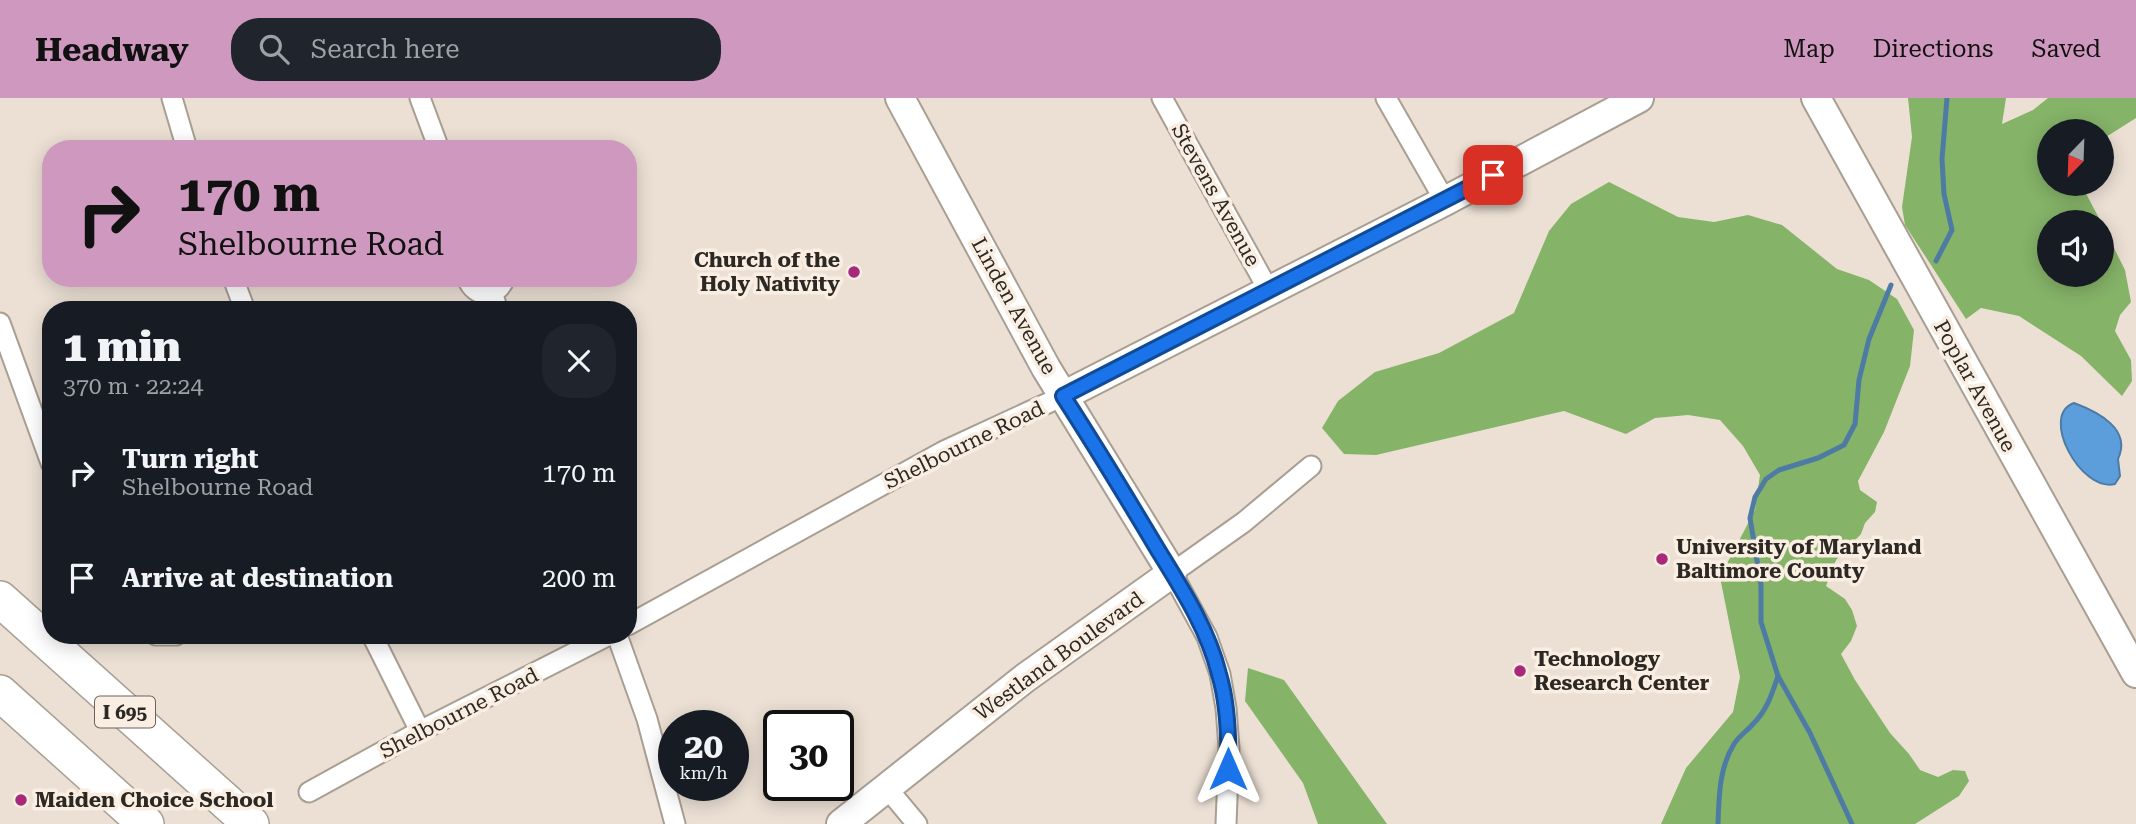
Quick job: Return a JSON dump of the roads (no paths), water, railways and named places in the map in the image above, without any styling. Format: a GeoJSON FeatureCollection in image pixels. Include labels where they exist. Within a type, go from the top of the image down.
{"type":"FeatureCollection","features":[{"type":"Feature","properties":{"kind":"highway","name":"I 695"},"geometry":{"type":"LineString","coordinates":[[0,599],[42,637]]}},
{"type":"Feature","properties":{"kind":"highway","name":"I 695"},"geometry":{"type":"LineString","coordinates":[[50,644],[251,824]]}},
{"type":"Feature","properties":{"kind":"highway"},"geometry":{"type":"LineString","coordinates":[[0,693],[146,824]]}},
{"type":"Feature","properties":{"kind":"highway"},"geometry":{"type":"LineString","coordinates":[[0,723],[115,824]]}},
{"type":"Feature","properties":{"kind":"street"},"geometry":{"type":"LineString","coordinates":[[172,98],[184,140]]}},
{"type":"Feature","properties":{"kind":"street"},"geometry":{"type":"LineString","coordinates":[[421,98],[436,140]]}},
{"type":"Feature","properties":{"kind":"street","name":"Linden Avenue"},"geometry":{"type":"LineString","coordinates":[[900,98],[1046,368],[1172,573],[1207,637],[1220,674],[1226,708],[1229,748],[1226,824]]}},
{"type":"Feature","properties":{"kind":"street","name":"Stevens Avenue"},"geometry":{"type":"LineString","coordinates":[[1162,98],[1269,291]]}},
{"type":"Feature","properties":{"kind":"street"},"geometry":{"type":"LineString","coordinates":[[1386,98],[1445,201]]}},
{"type":"Feature","properties":{"kind":"street","name":"Shelbourne Road"},"geometry":{"type":"LineString","coordinates":[[637,620],[944,451],[1063,396],[1445,201],[1639,98]]}},
{"type":"Feature","properties":{"kind":"street","name":"Poplar Avenue"},"geometry":{"type":"LineString","coordinates":[[1816,98],[2136,673]]}},
{"type":"Feature","properties":{"kind":"street"},"geometry":{"type":"LineString","coordinates":[[471,287],[483,294],[498,294]]}},
{"type":"Feature","properties":{"kind":"street"},"geometry":{"type":"LineString","coordinates":[[0,323],[42,438]]}},
{"type":"Feature","properties":{"kind":"street","name":"Westland Boulevard"},"geometry":{"type":"LineString","coordinates":[[841,824],[1026,678],[1244,522],[1311,466]]}},
{"type":"Feature","properties":{"kind":"street"},"geometry":{"type":"LineString","coordinates":[[376,644],[420,731]]}},
{"type":"Feature","properties":{"kind":"street","name":"Shelbourne Road"},"geometry":{"type":"LineString","coordinates":[[309,792],[420,731],[591,644]]}},
{"type":"Feature","properties":{"kind":"street"},"geometry":{"type":"LineString","coordinates":[[620,644],[647,719],[675,824]]}},
{"type":"Feature","properties":{"kind":"street"},"geometry":{"type":"LineString","coordinates":[[887,788],[917,824]]}},
{"type":"Feature","properties":{"kind":"water"},"geometry":{"type":"Polygon","coordinates":[[[2074,403],[2093,411],[2117,430],[2121,448],[2118,459],[2120,476],[2115,484],[2102,484],[2089,477],[2069,451],[2061,422],[2064,410],[2074,403]]]}},
{"type":"Feature","properties":{"kind":"waterway"},"geometry":{"type":"LineString","coordinates":[[1936,261],[1952,230],[1944,194],[1942,159],[1947,98]]}},
{"type":"Feature","properties":{"kind":"waterway"},"geometry":{"type":"LineString","coordinates":[[1852,824],[1810,733],[1778,676],[1761,622],[1761,585],[1750,518],[1755,497],[1766,479],[1779,470],[1818,458],[1844,445],[1855,424],[1859,380],[1869,339],[1891,285]]}},
{"type":"Feature","properties":{"kind":"waterway"},"geometry":{"type":"LineString","coordinates":[[1718,824],[1721,783],[1729,753],[1736,741],[1762,713],[1778,676]]}},
{"type":"Feature","properties":{"kind":"place","name":"Church of the Holy Nativity"},"geometry":{"type":"Point","coordinates":[854,272]}},
{"type":"Feature","properties":{"kind":"place","name":"University of Maryland Baltimore County"},"geometry":{"type":"Point","coordinates":[1662,559]}},
{"type":"Feature","properties":{"kind":"place","name":"Technology Research Center"},"geometry":{"type":"Point","coordinates":[1520,671]}},
{"type":"Feature","properties":{"kind":"place","name":"Maiden Choice School"},"geometry":{"type":"Point","coordinates":[21,800]}}]}
